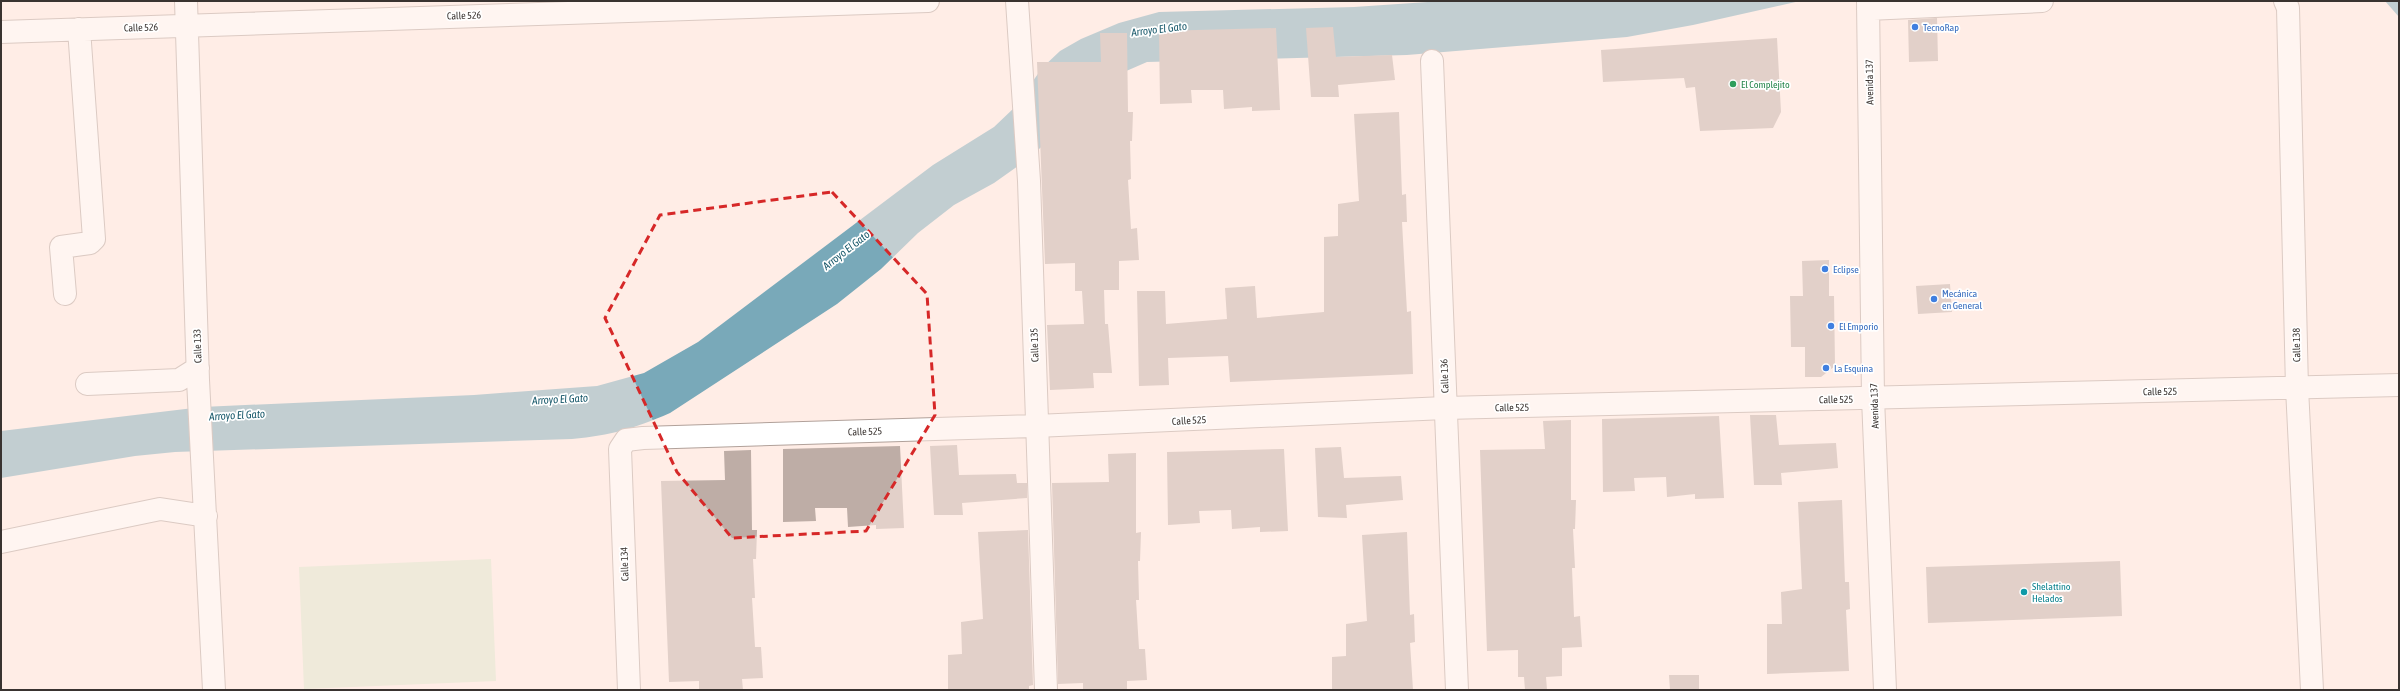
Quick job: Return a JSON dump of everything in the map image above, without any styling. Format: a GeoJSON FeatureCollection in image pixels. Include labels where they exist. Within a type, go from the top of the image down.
{"type":"FeatureCollection","features":[{"type":"Feature","properties":{"kind":"street","name":"Calle 133"},"geometry":{"type":"LineString","coordinates":[[186,1],[198,374],[214,690]]}},
{"type":"Feature","properties":{"kind":"street","name":"Calle 526"},"geometry":{"type":"LineString","coordinates":[[1,32],[608,6],[928,1]]}},
{"type":"Feature","properties":{"kind":"street","name":"Calle 135"},"geometry":{"type":"LineString","coordinates":[[1017,1],[1029,181],[1046,690]]}},
{"type":"Feature","properties":{"kind":"street"},"geometry":{"type":"LineString","coordinates":[[1868,5],[2042,1]]}},
{"type":"Feature","properties":{"kind":"street","name":"Calle 138"},"geometry":{"type":"LineString","coordinates":[[2285,1],[2288,8],[2297,388],[2312,690]]}},
{"type":"Feature","properties":{"kind":"street","name":"Avenida 137"},"geometry":{"type":"LineString","coordinates":[[1868,5],[1873,398],[1885,690]]}},
{"type":"Feature","properties":{"kind":"street"},"geometry":{"type":"LineString","coordinates":[[65,294],[61,247],[90,243],[94,239],[79,29]]}},
{"type":"Feature","properties":{"kind":"street","name":"Calle 136"},"geometry":{"type":"LineString","coordinates":[[1432,61],[1457,690]]}},
{"type":"Feature","properties":{"kind":"street"},"geometry":{"type":"LineString","coordinates":[[87,384],[179,380],[198,374]]}},
{"type":"Feature","properties":{"kind":"street","name":"Calle 525"},"geometry":{"type":"LineString","coordinates":[[626,440],[643,438],[1036,426],[1445,408],[2399,385]]}},
{"type":"Feature","properties":{"kind":"street","name":"Calle 134"},"geometry":{"type":"LineString","coordinates":[[626,440],[620,449],[629,690]]}},
{"type":"Feature","properties":{"kind":"street"},"geometry":{"type":"LineString","coordinates":[[1,542],[160,509],[206,516]]}},
{"type":"Feature","properties":{"kind":"highlighted area"},"geometry":{"type":"Polygon","coordinates":[[[832,192],[927,294],[935,415],[866,531],[732,538],[677,472],[605,318],[660,215],[832,192]]]}},
{"type":"Feature","properties":{"kind":"green space"},"geometry":{"type":"Polygon","coordinates":[[[491,559],[496,681],[304,689],[299,567],[491,559]]]}},
{"type":"Feature","properties":{"kind":"water","name":"Arroyo El Gato"},"geometry":{"type":"Polygon","coordinates":[[[1442,1],[1800,1],[1693,25],[1627,37],[1407,55],[1147,62],[1124,72],[1028,159],[994,183],[954,205],[918,233],[881,269],[837,304],[670,413],[622,430],[599,436],[572,439],[175,452],[135,456],[1,478],[1,431],[202,407],[474,395],[597,386],[644,373],[698,342],[933,165],[994,127],[1015,107],[1042,68],[1060,51],[1081,39],[1119,23],[1159,12],[1354,7],[1442,1]]]}},
{"type":"Feature","properties":{"kind":"water"},"geometry":{"type":"Polygon","coordinates":[[[2385,1],[2399,1],[2399,17],[2385,1]]]}},
{"type":"Feature","properties":{"kind":"building"},"geometry":{"type":"Polygon","coordinates":[[[1937,18],[1938,61],[1909,62],[1908,20],[1937,18]]]}},
{"type":"Feature","properties":{"kind":"building"},"geometry":{"type":"Polygon","coordinates":[[[1333,27],[1336,57],[1392,55],[1395,80],[1338,85],[1339,97],[1311,97],[1306,28],[1333,27]]]}},
{"type":"Feature","properties":{"kind":"building"},"geometry":{"type":"Polygon","coordinates":[[[1276,28],[1280,110],[1252,111],[1252,107],[1224,109],[1223,90],[1191,90],[1192,103],[1160,104],[1159,31],[1276,28]]]}},
{"type":"Feature","properties":{"kind":"building"},"geometry":{"type":"Polygon","coordinates":[[[1100,33],[1127,33],[1128,112],[1133,112],[1132,141],[1130,141],[1131,179],[1128,180],[1131,229],[1137,228],[1139,260],[1119,261],[1119,290],[1104,290],[1105,324],[1108,324],[1112,373],[1093,373],[1094,388],[1050,390],[1047,325],[1084,324],[1082,291],[1075,291],[1075,263],[1045,264],[1037,62],[1101,62],[1100,33]]]}},
{"type":"Feature","properties":{"kind":"building","name":"El Complejito"},"geometry":{"type":"Polygon","coordinates":[[[1777,38],[1781,112],[1773,128],[1700,131],[1695,87],[1686,88],[1684,78],[1603,82],[1601,50],[1777,38]]]}},
{"type":"Feature","properties":{"kind":"building"},"geometry":{"type":"Polygon","coordinates":[[[1399,112],[1402,195],[1406,194],[1407,222],[1402,222],[1407,312],[1411,311],[1413,374],[1230,382],[1228,356],[1168,358],[1169,385],[1139,386],[1137,291],[1165,291],[1166,324],[1227,319],[1225,288],[1255,286],[1257,318],[1324,312],[1324,237],[1338,236],[1338,204],[1359,201],[1354,114],[1399,112]]]}},
{"type":"Feature","properties":{"kind":"building"},"geometry":{"type":"Polygon","coordinates":[[[1829,260],[1829,296],[1834,296],[1835,366],[1821,377],[1805,377],[1805,347],[1791,347],[1790,296],[1803,296],[1802,261],[1829,260]]]}},
{"type":"Feature","properties":{"kind":"building","name":"Mecánica en General"},"geometry":{"type":"Polygon","coordinates":[[[1950,284],[1952,312],[1918,314],[1916,286],[1950,284]]]}},
{"type":"Feature","properties":{"kind":"building"},"geometry":{"type":"Polygon","coordinates":[[[1750,415],[1776,415],[1779,445],[1836,443],[1838,468],[1781,473],[1782,485],[1754,485],[1750,415]]]}},
{"type":"Feature","properties":{"kind":"building"},"geometry":{"type":"Polygon","coordinates":[[[1719,416],[1724,498],[1695,499],[1695,494],[1667,497],[1666,477],[1634,478],[1635,491],[1603,492],[1602,419],[1719,416]]]}},
{"type":"Feature","properties":{"kind":"building"},"geometry":{"type":"Polygon","coordinates":[[[1571,420],[1571,500],[1576,500],[1575,529],[1573,529],[1575,568],[1572,568],[1574,617],[1580,616],[1582,647],[1562,648],[1562,676],[1546,677],[1547,690],[1525,690],[1524,677],[1518,677],[1518,650],[1487,651],[1480,450],[1545,449],[1543,421],[1571,420]]]}},
{"type":"Feature","properties":{"kind":"building"},"geometry":{"type":"Polygon","coordinates":[[[957,445],[959,475],[1016,474],[1017,483],[1027,483],[1027,498],[962,503],[963,515],[934,515],[930,446],[957,445]]]}},
{"type":"Feature","properties":{"kind":"building"},"geometry":{"type":"Polygon","coordinates":[[[900,446],[904,528],[876,529],[876,525],[848,527],[847,508],[815,508],[816,521],[783,522],[783,449],[900,446]]]}},
{"type":"Feature","properties":{"kind":"building"},"geometry":{"type":"Polygon","coordinates":[[[1341,447],[1344,478],[1401,476],[1403,500],[1346,505],[1347,518],[1318,517],[1315,448],[1341,447]]]}},
{"type":"Feature","properties":{"kind":"building"},"geometry":{"type":"Polygon","coordinates":[[[1284,449],[1288,531],[1260,532],[1260,527],[1232,529],[1231,510],[1199,511],[1200,523],[1168,525],[1167,452],[1284,449]]]}},
{"type":"Feature","properties":{"kind":"building"},"geometry":{"type":"Polygon","coordinates":[[[751,450],[752,530],[757,530],[756,559],[753,559],[755,598],[752,598],[755,647],[761,647],[763,678],[742,679],[743,690],[699,690],[699,681],[669,682],[661,481],[725,480],[724,451],[751,450]]]}},
{"type":"Feature","properties":{"kind":"building"},"geometry":{"type":"Polygon","coordinates":[[[1136,453],[1136,533],[1141,532],[1140,561],[1138,561],[1139,600],[1136,600],[1139,649],[1145,649],[1147,680],[1127,681],[1127,690],[1083,690],[1083,683],[1058,684],[1052,483],[1109,482],[1108,454],[1136,453]]]}},
{"type":"Feature","properties":{"kind":"building"},"geometry":{"type":"Polygon","coordinates":[[[1842,500],[1845,582],[1849,582],[1850,609],[1846,610],[1849,671],[1767,674],[1767,624],[1782,624],[1781,592],[1802,589],[1798,502],[1842,500]]]}},
{"type":"Feature","properties":{"kind":"building"},"geometry":{"type":"Polygon","coordinates":[[[1028,530],[1033,685],[1029,686],[1029,690],[948,690],[948,655],[962,654],[961,622],[983,619],[978,532],[1028,530]]]}},
{"type":"Feature","properties":{"kind":"building"},"geometry":{"type":"Polygon","coordinates":[[[1407,532],[1410,615],[1414,614],[1415,642],[1410,643],[1413,690],[1332,690],[1332,657],[1346,656],[1346,624],[1367,621],[1362,535],[1407,532]]]}},
{"type":"Feature","properties":{"kind":"building","name":"Shelattino Helados"},"geometry":{"type":"Polygon","coordinates":[[[2120,561],[2122,616],[1928,623],[1926,567],[2120,561]]]}},
{"type":"Feature","properties":{"kind":"building"},"geometry":{"type":"Polygon","coordinates":[[[1669,675],[1699,675],[1699,690],[1670,690],[1669,675]]]}},
{"type":"Feature","properties":{"kind":"place","name":"TecnoRap"},"geometry":{"type":"Point","coordinates":[1915,27]}},
{"type":"Feature","properties":{"kind":"place","name":"El Complejito"},"geometry":{"type":"Point","coordinates":[1733,84]}},
{"type":"Feature","properties":{"kind":"place","name":"Eclipse"},"geometry":{"type":"Point","coordinates":[1825,269]}},
{"type":"Feature","properties":{"kind":"place","name":"Mecánica en General"},"geometry":{"type":"Point","coordinates":[1934,299]}},
{"type":"Feature","properties":{"kind":"place","name":"El Emporio"},"geometry":{"type":"Point","coordinates":[1831,326]}},
{"type":"Feature","properties":{"kind":"place","name":"La Esquina"},"geometry":{"type":"Point","coordinates":[1826,368]}},
{"type":"Feature","properties":{"kind":"place","name":"Shelattino Helados"},"geometry":{"type":"Point","coordinates":[2024,592]}}]}
